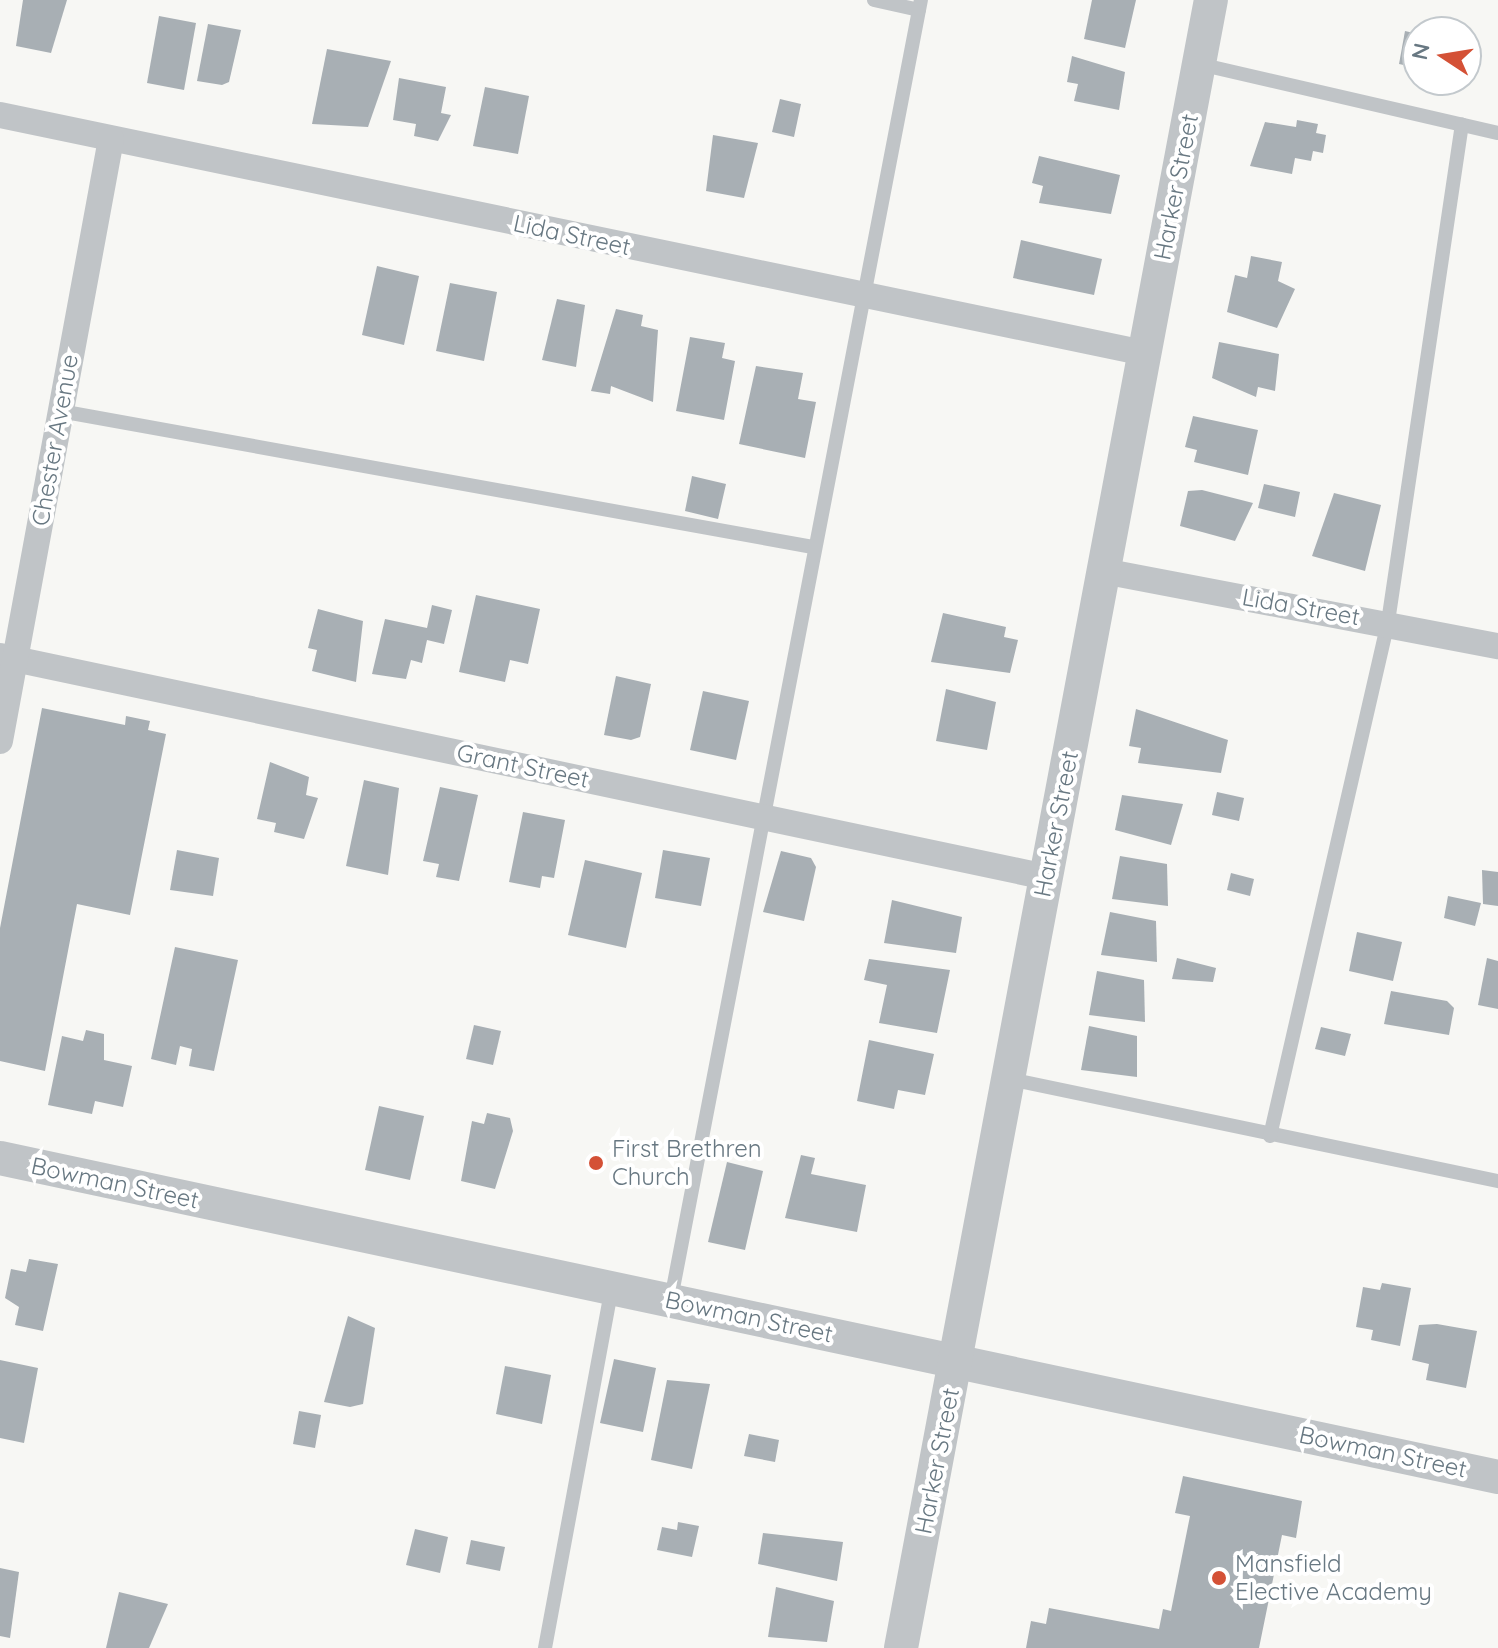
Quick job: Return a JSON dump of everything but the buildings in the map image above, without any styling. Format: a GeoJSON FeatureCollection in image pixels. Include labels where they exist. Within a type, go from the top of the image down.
{"type":"FeatureCollection","features":[{"type":"Feature","properties":{"kind":"street","name":"Harker Street"},"geometry":{"type":"LineString","coordinates":[[901,1648],[1211,0]]}},
{"type":"Feature","properties":{"kind":"street","name":"Lida Street"},"geometry":{"type":"LineString","coordinates":[[0,115],[1144,353]]}},
{"type":"Feature","properties":{"kind":"street","name":"Chester Avenue"},"geometry":{"type":"LineString","coordinates":[[0,741],[8,657],[60,411],[111,139]]}},
{"type":"Feature","properties":{"kind":"street","name":"Lida Street"},"geometry":{"type":"LineString","coordinates":[[1103,571],[1388,622],[1498,646]]}},
{"type":"Feature","properties":{"kind":"street","name":"Grant Street"},"geometry":{"type":"LineString","coordinates":[[8,657],[1046,877]]}},
{"type":"Feature","properties":{"kind":"street","name":"Bowman Street"},"geometry":{"type":"LineString","coordinates":[[0,1158],[1498,1477]]}},
{"type":"Feature","properties":{"kind":"lane"},"geometry":{"type":"LineString","coordinates":[[671,1300],[765,817],[859,296],[920,5],[874,0]]}},
{"type":"Feature","properties":{"kind":"lane"},"geometry":{"type":"LineString","coordinates":[[1199,64],[1498,133]]}},
{"type":"Feature","properties":{"kind":"lane"},"geometry":{"type":"LineString","coordinates":[[1270,1136],[1388,622],[1462,124]]}},
{"type":"Feature","properties":{"kind":"lane"},"geometry":{"type":"LineString","coordinates":[[60,411],[813,547]]}},
{"type":"Feature","properties":{"kind":"lane"},"geometry":{"type":"LineString","coordinates":[[1008,1079],[1270,1136],[1498,1181]]}},
{"type":"Feature","properties":{"kind":"lane"},"geometry":{"type":"LineString","coordinates":[[545,1648],[612,1288]]}},
{"type":"Feature","properties":{"kind":"place","name":"First Brethren Church"},"geometry":{"type":"Point","coordinates":[596,1163]}},
{"type":"Feature","properties":{"kind":"place","name":"Mansfield Elective Academy"},"geometry":{"type":"Point","coordinates":[1219,1578]}}]}
